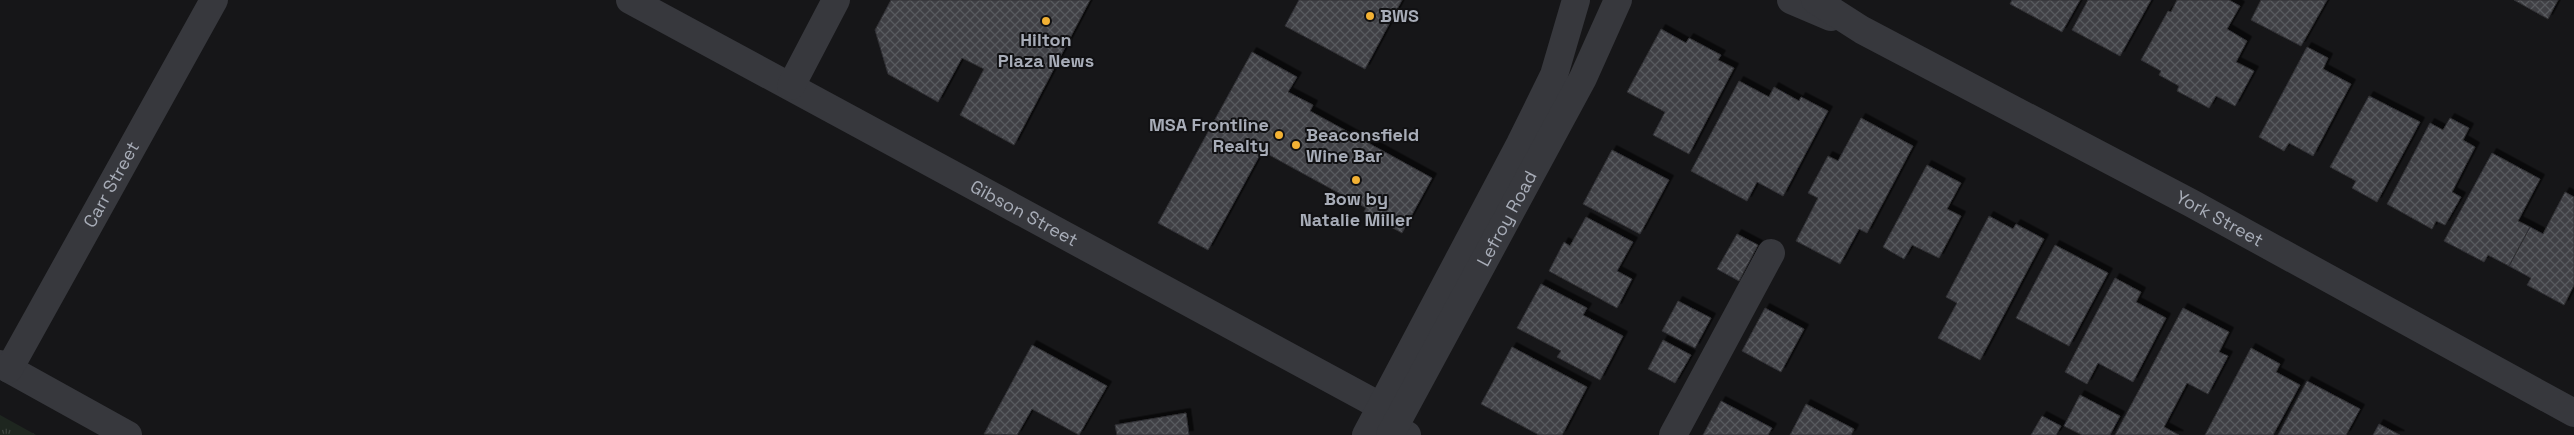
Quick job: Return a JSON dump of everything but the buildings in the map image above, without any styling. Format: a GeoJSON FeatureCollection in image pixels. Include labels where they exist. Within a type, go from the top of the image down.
{"type":"FeatureCollection","features":[{"type":"Feature","properties":{"kind":"street","name":"Carr Street"},"geometry":{"type":"LineString","coordinates":[[4,366],[214,0]]}},
{"type":"Feature","properties":{"kind":"street","name":"Gibson Street"},"geometry":{"type":"LineString","coordinates":[[630,0],[791,86],[1393,426]]}},
{"type":"Feature","properties":{"kind":"street"},"geometry":{"type":"LineString","coordinates":[[791,86],[836,0]]}},
{"type":"Feature","properties":{"kind":"street","name":"Lefroy Road"},"geometry":{"type":"LineString","coordinates":[[1393,426],[1520,144],[1554,75],[1576,0]]}},
{"type":"Feature","properties":{"kind":"street","name":"Lefroy Road"},"geometry":{"type":"LineString","coordinates":[[1366,435],[1393,426],[1583,78],[1618,0]]}},
{"type":"Feature","properties":{"kind":"street","name":"York Street"},"geometry":{"type":"LineString","coordinates":[[1791,0],[1862,30],[2191,203],[2574,413]]}},
{"type":"Feature","properties":{"kind":"street","name":"York Street"},"geometry":{"type":"LineString","coordinates":[[1816,0],[1862,30]]}},
{"type":"Feature","properties":{"kind":"street"},"geometry":{"type":"LineString","coordinates":[[1673,435],[1771,253]]}},
{"type":"Feature","properties":{"kind":"street"},"geometry":{"type":"LineString","coordinates":[[4,366],[128,435]]}},
{"type":"Feature","properties":{"kind":"green space"},"geometry":{"type":"Polygon","coordinates":[[[0,415],[36,435],[0,435],[0,415]]]}},
{"type":"Feature","properties":{"kind":"place","name":"BWS"},"geometry":{"type":"Point","coordinates":[1370,16]}},
{"type":"Feature","properties":{"kind":"place","name":"Hilton Plaza News"},"geometry":{"type":"Point","coordinates":[1046,21]}},
{"type":"Feature","properties":{"kind":"place","name":"MSA Frontline Realty"},"geometry":{"type":"Point","coordinates":[1279,135]}},
{"type":"Feature","properties":{"kind":"place","name":"Beaconsfield Wine Bar"},"geometry":{"type":"Point","coordinates":[1296,145]}},
{"type":"Feature","properties":{"kind":"place","name":"Bow by Natalie Miller"},"geometry":{"type":"Point","coordinates":[1356,180]}}]}
